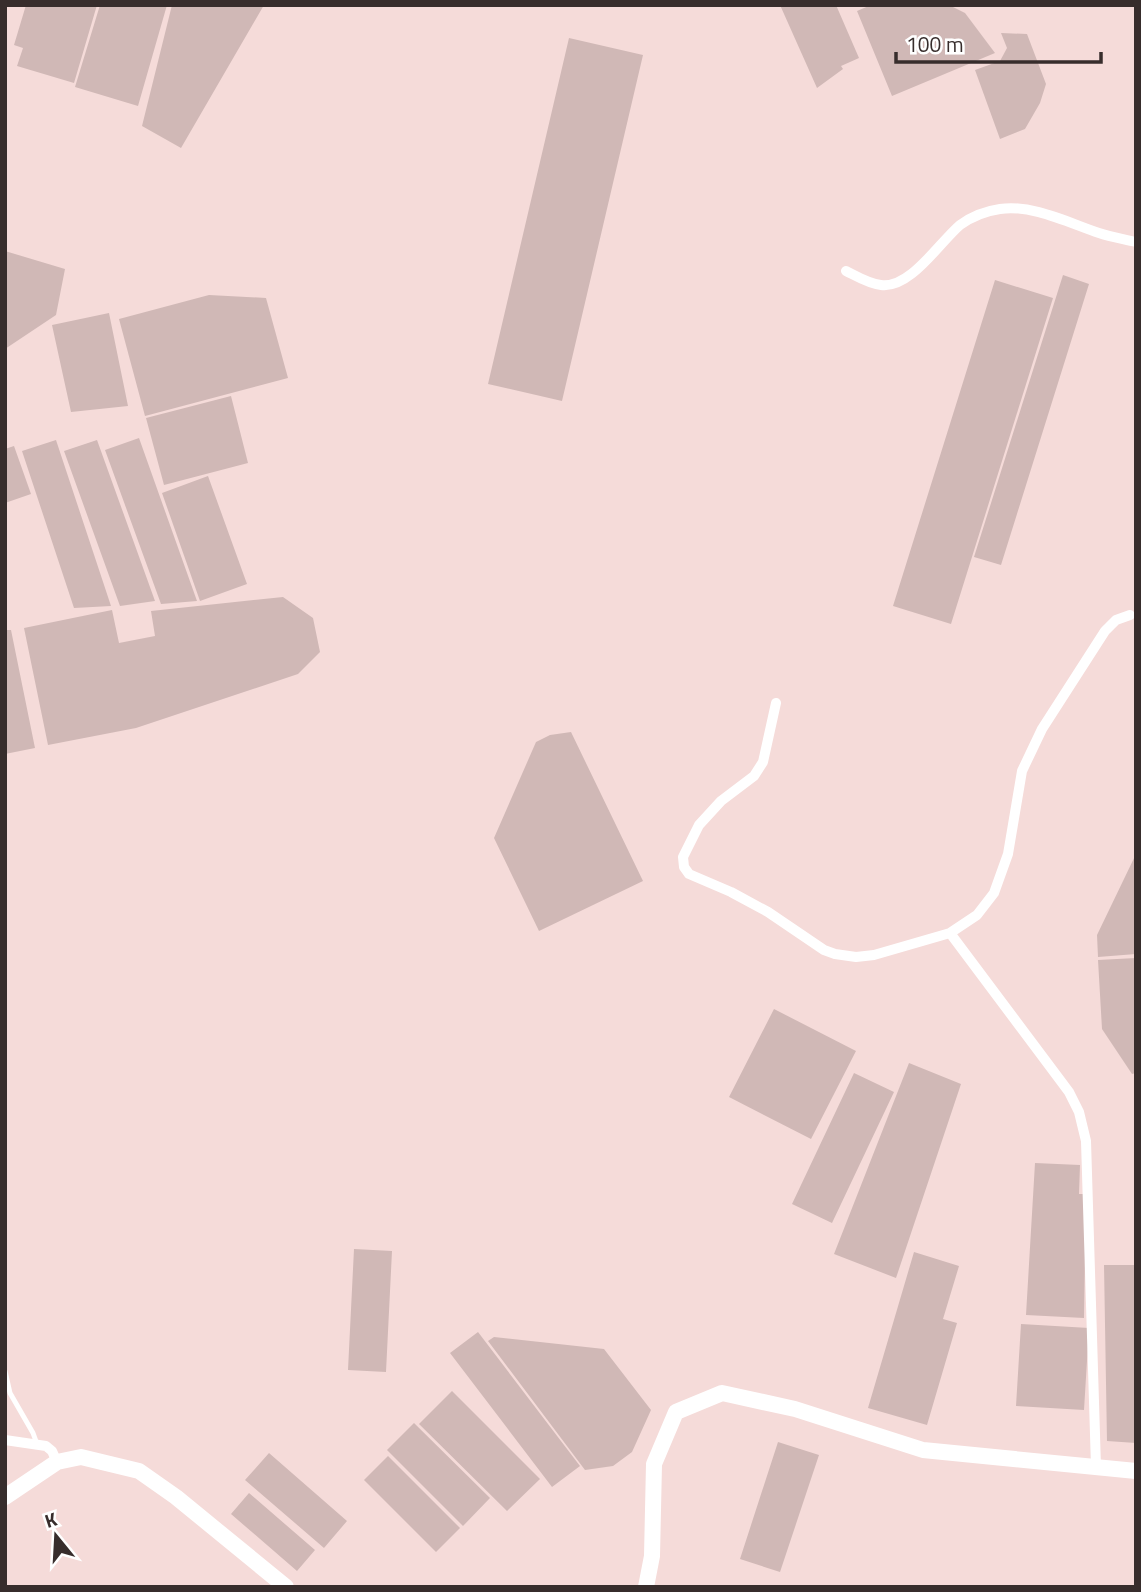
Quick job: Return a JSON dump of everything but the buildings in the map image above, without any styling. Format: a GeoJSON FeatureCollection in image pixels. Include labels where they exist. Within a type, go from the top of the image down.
{"type":"FeatureCollection","features":[{"type":"Feature","properties":{"kind":"main road"},"geometry":{"type":"LineString","coordinates":[[646,1587],[652,1556],[654,1464],[676,1412],[722,1393],[796,1409],[923,1450],[1136,1471]]}},
{"type":"Feature","properties":{"kind":"main road"},"geometry":{"type":"LineString","coordinates":[[5,1497],[57,1462],[81,1457],[139,1471],[176,1497],[286,1587]]}},
{"type":"Feature","properties":{"kind":"street"},"geometry":{"type":"LineString","coordinates":[[846,271],[877,285],[899,282],[911,274],[959,226],[976,216],[999,209],[1010,208],[1044,215],[1136,242]]}},
{"type":"Feature","properties":{"kind":"street"},"geometry":{"type":"LineString","coordinates":[[776,703],[764,762],[754,776],[721,800],[699,825],[683,857],[686,871],[693,877],[731,892],[768,912],[824,950],[856,957],[874,955],[950,933],[977,915],[994,893],[1008,854],[1022,771],[1042,729],[1105,631],[1116,620],[1130,615]]}},
{"type":"Feature","properties":{"kind":"street"},"geometry":{"type":"LineString","coordinates":[[950,933],[1069,1092],[1084,1126],[1096,1467]]}},
{"type":"Feature","properties":{"kind":"street"},"geometry":{"type":"LineString","coordinates":[[5,1440],[37,1444],[52,1451],[57,1462]]}},
{"type":"Feature","properties":{"kind":"lane"},"geometry":{"type":"LineString","coordinates":[[5,1371],[10,1393],[37,1444]]}}]}
